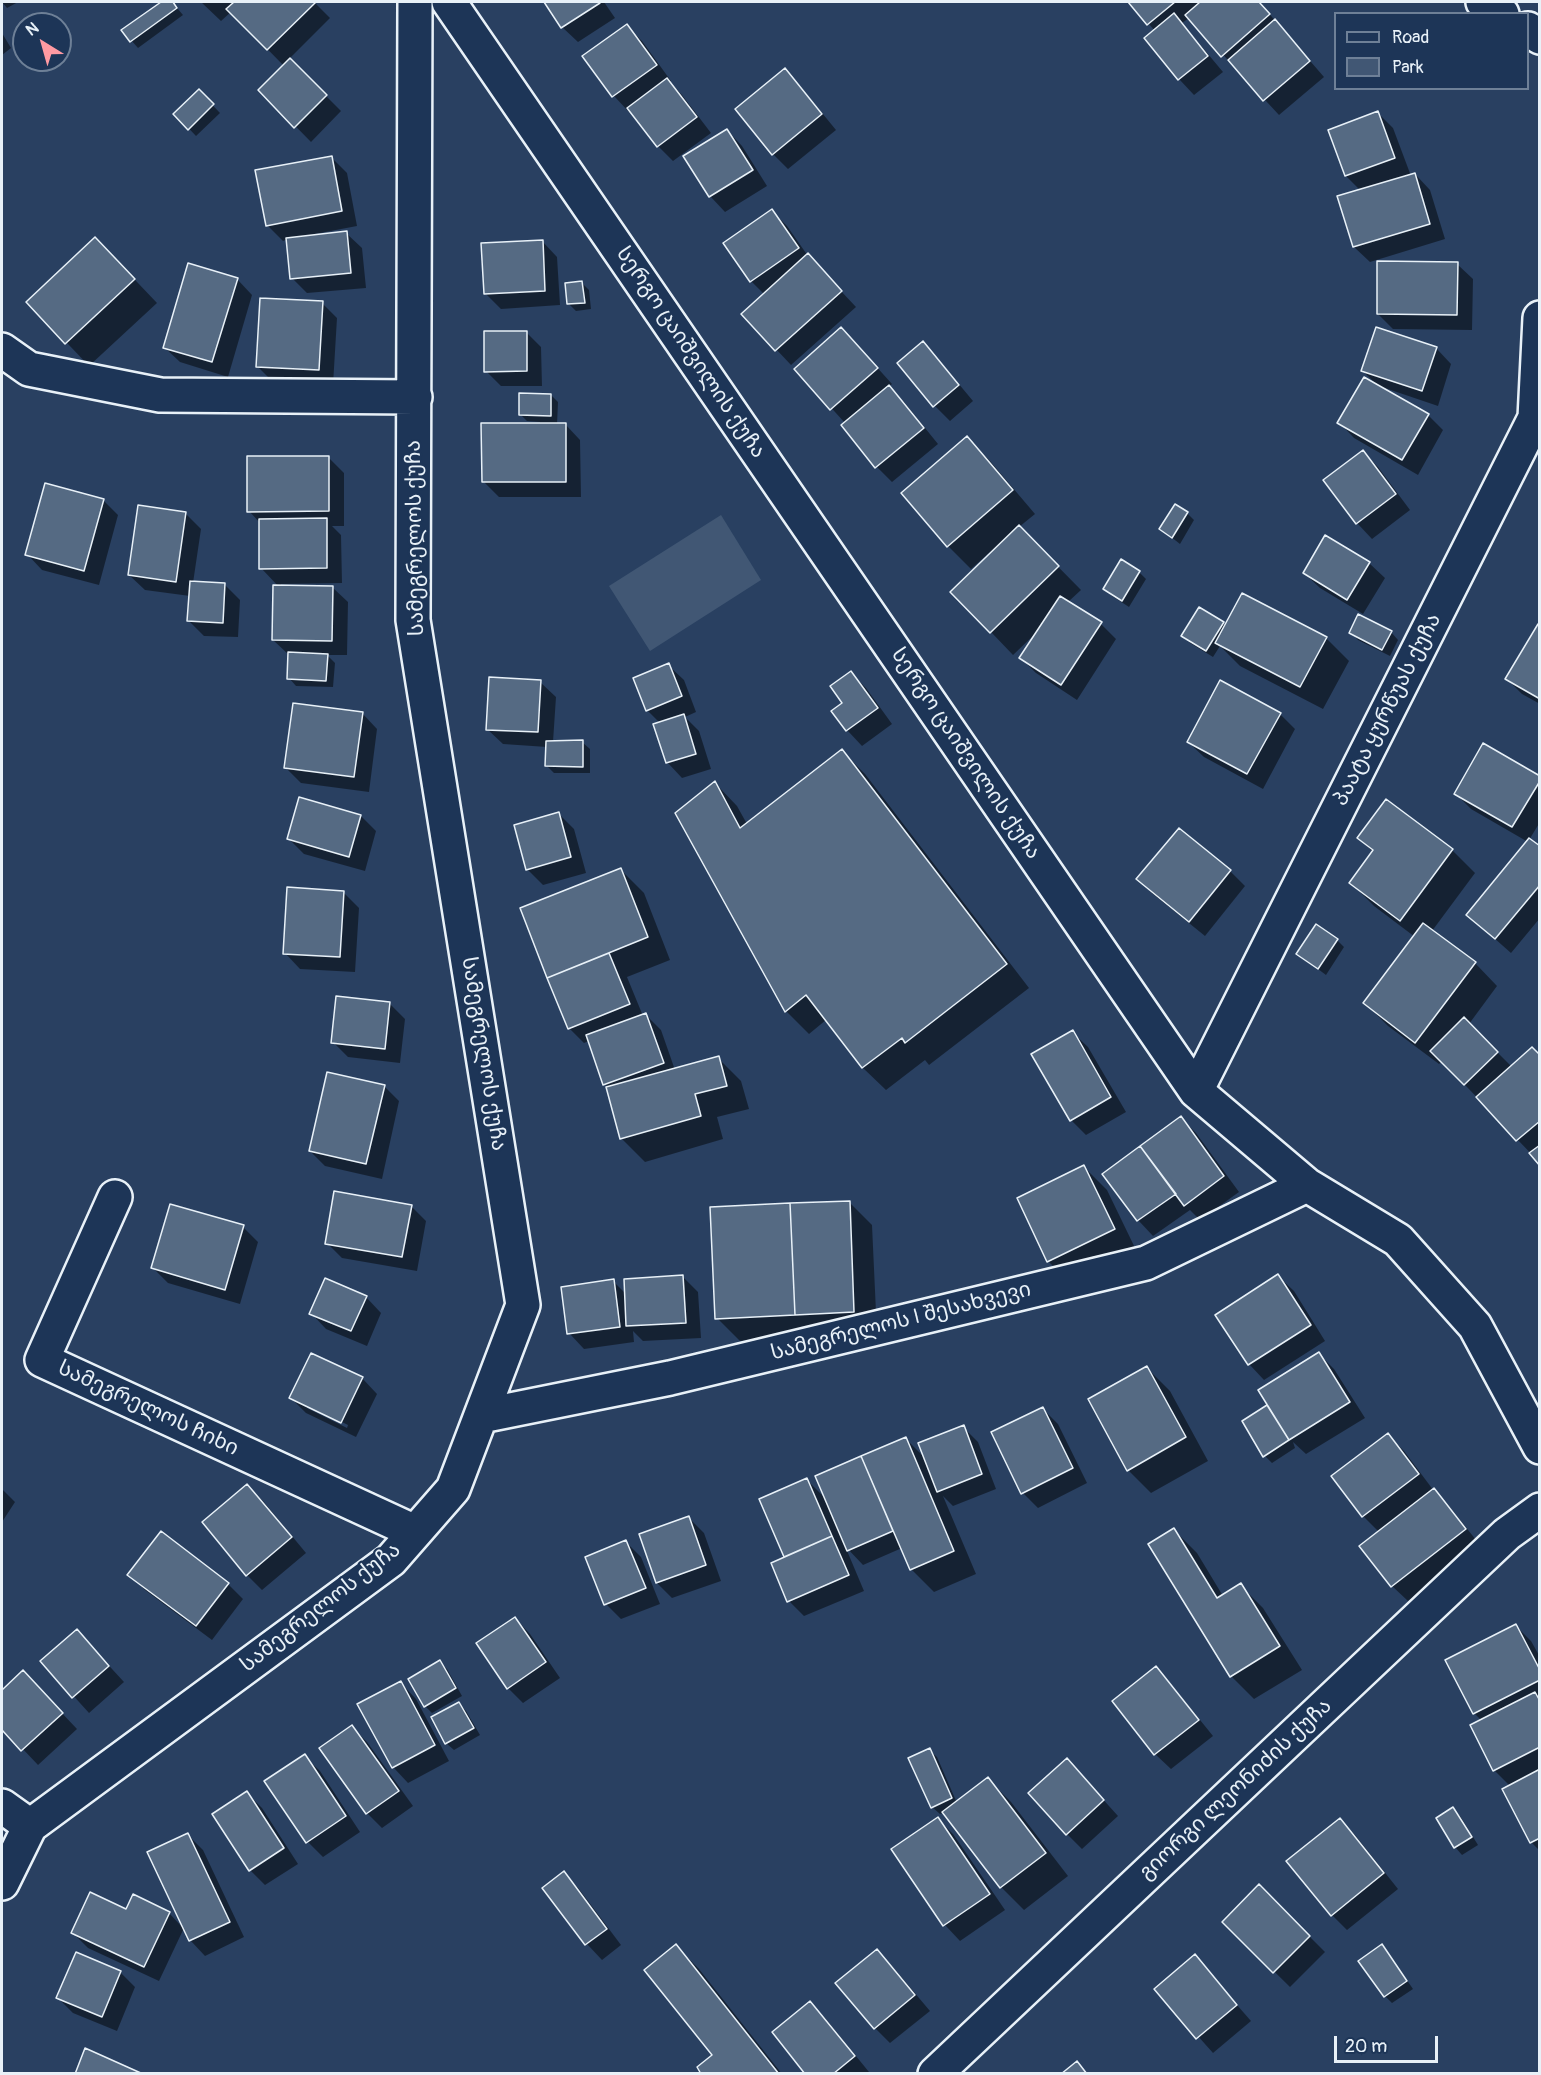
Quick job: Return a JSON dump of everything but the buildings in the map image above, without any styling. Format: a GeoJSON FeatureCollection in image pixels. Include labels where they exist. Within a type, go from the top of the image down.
{"type":"FeatureCollection","features":[{"type":"Feature","properties":{"kind":"street","name":"სამეგრელოს ქუჩა"},"geometry":{"type":"LineString","coordinates":[[2,1883],[30,1826],[391,1560],[453,1489],[523,1305],[413,620],[415,2]]}},
{"type":"Feature","properties":{"kind":"street","name":"სერგო ცაიშვილის ქუჩა"},"geometry":{"type":"LineString","coordinates":[[449,2],[1197,1091],[1307,1185],[1398,1240],[1475,1326],[1539,1447]]}},
{"type":"Feature","properties":{"kind":"street"},"geometry":{"type":"LineString","coordinates":[[1483,2],[1499,12]]}},
{"type":"Feature","properties":{"kind":"street","name":"პაატა ყურწუას ქუჩა"},"geometry":{"type":"LineString","coordinates":[[1197,1091],[1535,418],[1539,318]]}},
{"type":"Feature","properties":{"kind":"street"},"geometry":{"type":"LineString","coordinates":[[2,350],[29,369],[160,395],[415,397]]}},
{"type":"Feature","properties":{"kind":"street","name":"სამეგრელოს I შესახვევი"},"geometry":{"type":"LineString","coordinates":[[481,1416],[670,1378],[1146,1263],[1307,1185]]}},
{"type":"Feature","properties":{"kind":"street","name":"სამეგრელოს ჩიხი"},"geometry":{"type":"LineString","coordinates":[[115,1197],[42,1360],[415,1532]]}},
{"type":"Feature","properties":{"kind":"street","name":"გიორგი ლეონიძის ქუჩა"},"geometry":{"type":"LineString","coordinates":[[935,2073],[1499,1542],[1539,1510]]}},
{"type":"Feature","properties":{"kind":"street"},"geometry":{"type":"LineString","coordinates":[[2,1806],[30,1826]]}},
{"type":"Feature","properties":{"kind":"green space"},"geometry":{"type":"Polygon","coordinates":[[[721,515],[761,580],[650,651],[609,586],[721,515]]]}}]}
